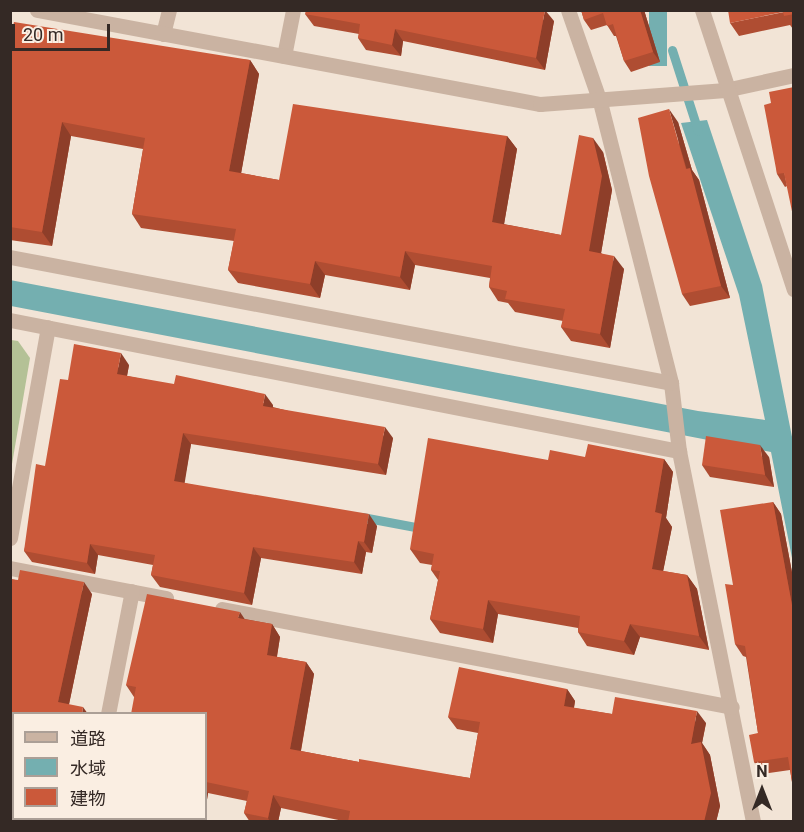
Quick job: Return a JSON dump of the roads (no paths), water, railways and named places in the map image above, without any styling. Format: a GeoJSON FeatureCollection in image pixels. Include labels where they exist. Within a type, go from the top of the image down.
{"type":"FeatureCollection","features":[{"type":"Feature","properties":{"kind":"street"},"geometry":{"type":"LineString","coordinates":[[37,10],[540,104],[600,102],[725,90],[794,75]]}},
{"type":"Feature","properties":{"kind":"street"},"geometry":{"type":"LineString","coordinates":[[163,34],[169,10]]}},
{"type":"Feature","properties":{"kind":"street"},"geometry":{"type":"LineString","coordinates":[[284,57],[292,10]]}},
{"type":"Feature","properties":{"kind":"street"},"geometry":{"type":"LineString","coordinates":[[568,10],[600,102],[671,383],[679,446],[753,822]]}},
{"type":"Feature","properties":{"kind":"street"},"geometry":{"type":"LineString","coordinates":[[702,10],[725,90],[794,289]]}},
{"type":"Feature","properties":{"kind":"street"},"geometry":{"type":"LineString","coordinates":[[10,257],[671,383]]}},
{"type":"Feature","properties":{"kind":"street"},"geometry":{"type":"LineString","coordinates":[[10,320],[679,446]]}},
{"type":"Feature","properties":{"kind":"street"},"geometry":{"type":"LineString","coordinates":[[10,538],[48,327]]}},
{"type":"Feature","properties":{"kind":"street"},"geometry":{"type":"LineString","coordinates":[[10,568],[178,600]]}},
{"type":"Feature","properties":{"kind":"street"},"geometry":{"type":"LineString","coordinates":[[108,712],[132,591]]}},
{"type":"Feature","properties":{"kind":"street"},"geometry":{"type":"LineString","coordinates":[[200,604],[732,707]]}},
{"type":"Feature","properties":{"kind":"water"},"geometry":{"type":"Polygon","coordinates":[[[649,11],[667,11],[667,66],[649,66],[649,11]]]}},
{"type":"Feature","properties":{"kind":"water"},"geometry":{"type":"Polygon","coordinates":[[[707,120],[762,285],[793,442],[793,563],[771,452],[11,306],[10,280],[698,411],[765,420],[739,295],[681,123],[707,120]]]}},
{"type":"Feature","properties":{"kind":"waterway"},"geometry":{"type":"LineString","coordinates":[[672,50],[698,131]]}},
{"type":"Feature","properties":{"kind":"waterway"},"geometry":{"type":"LineString","coordinates":[[362,517],[426,529]]}}]}
